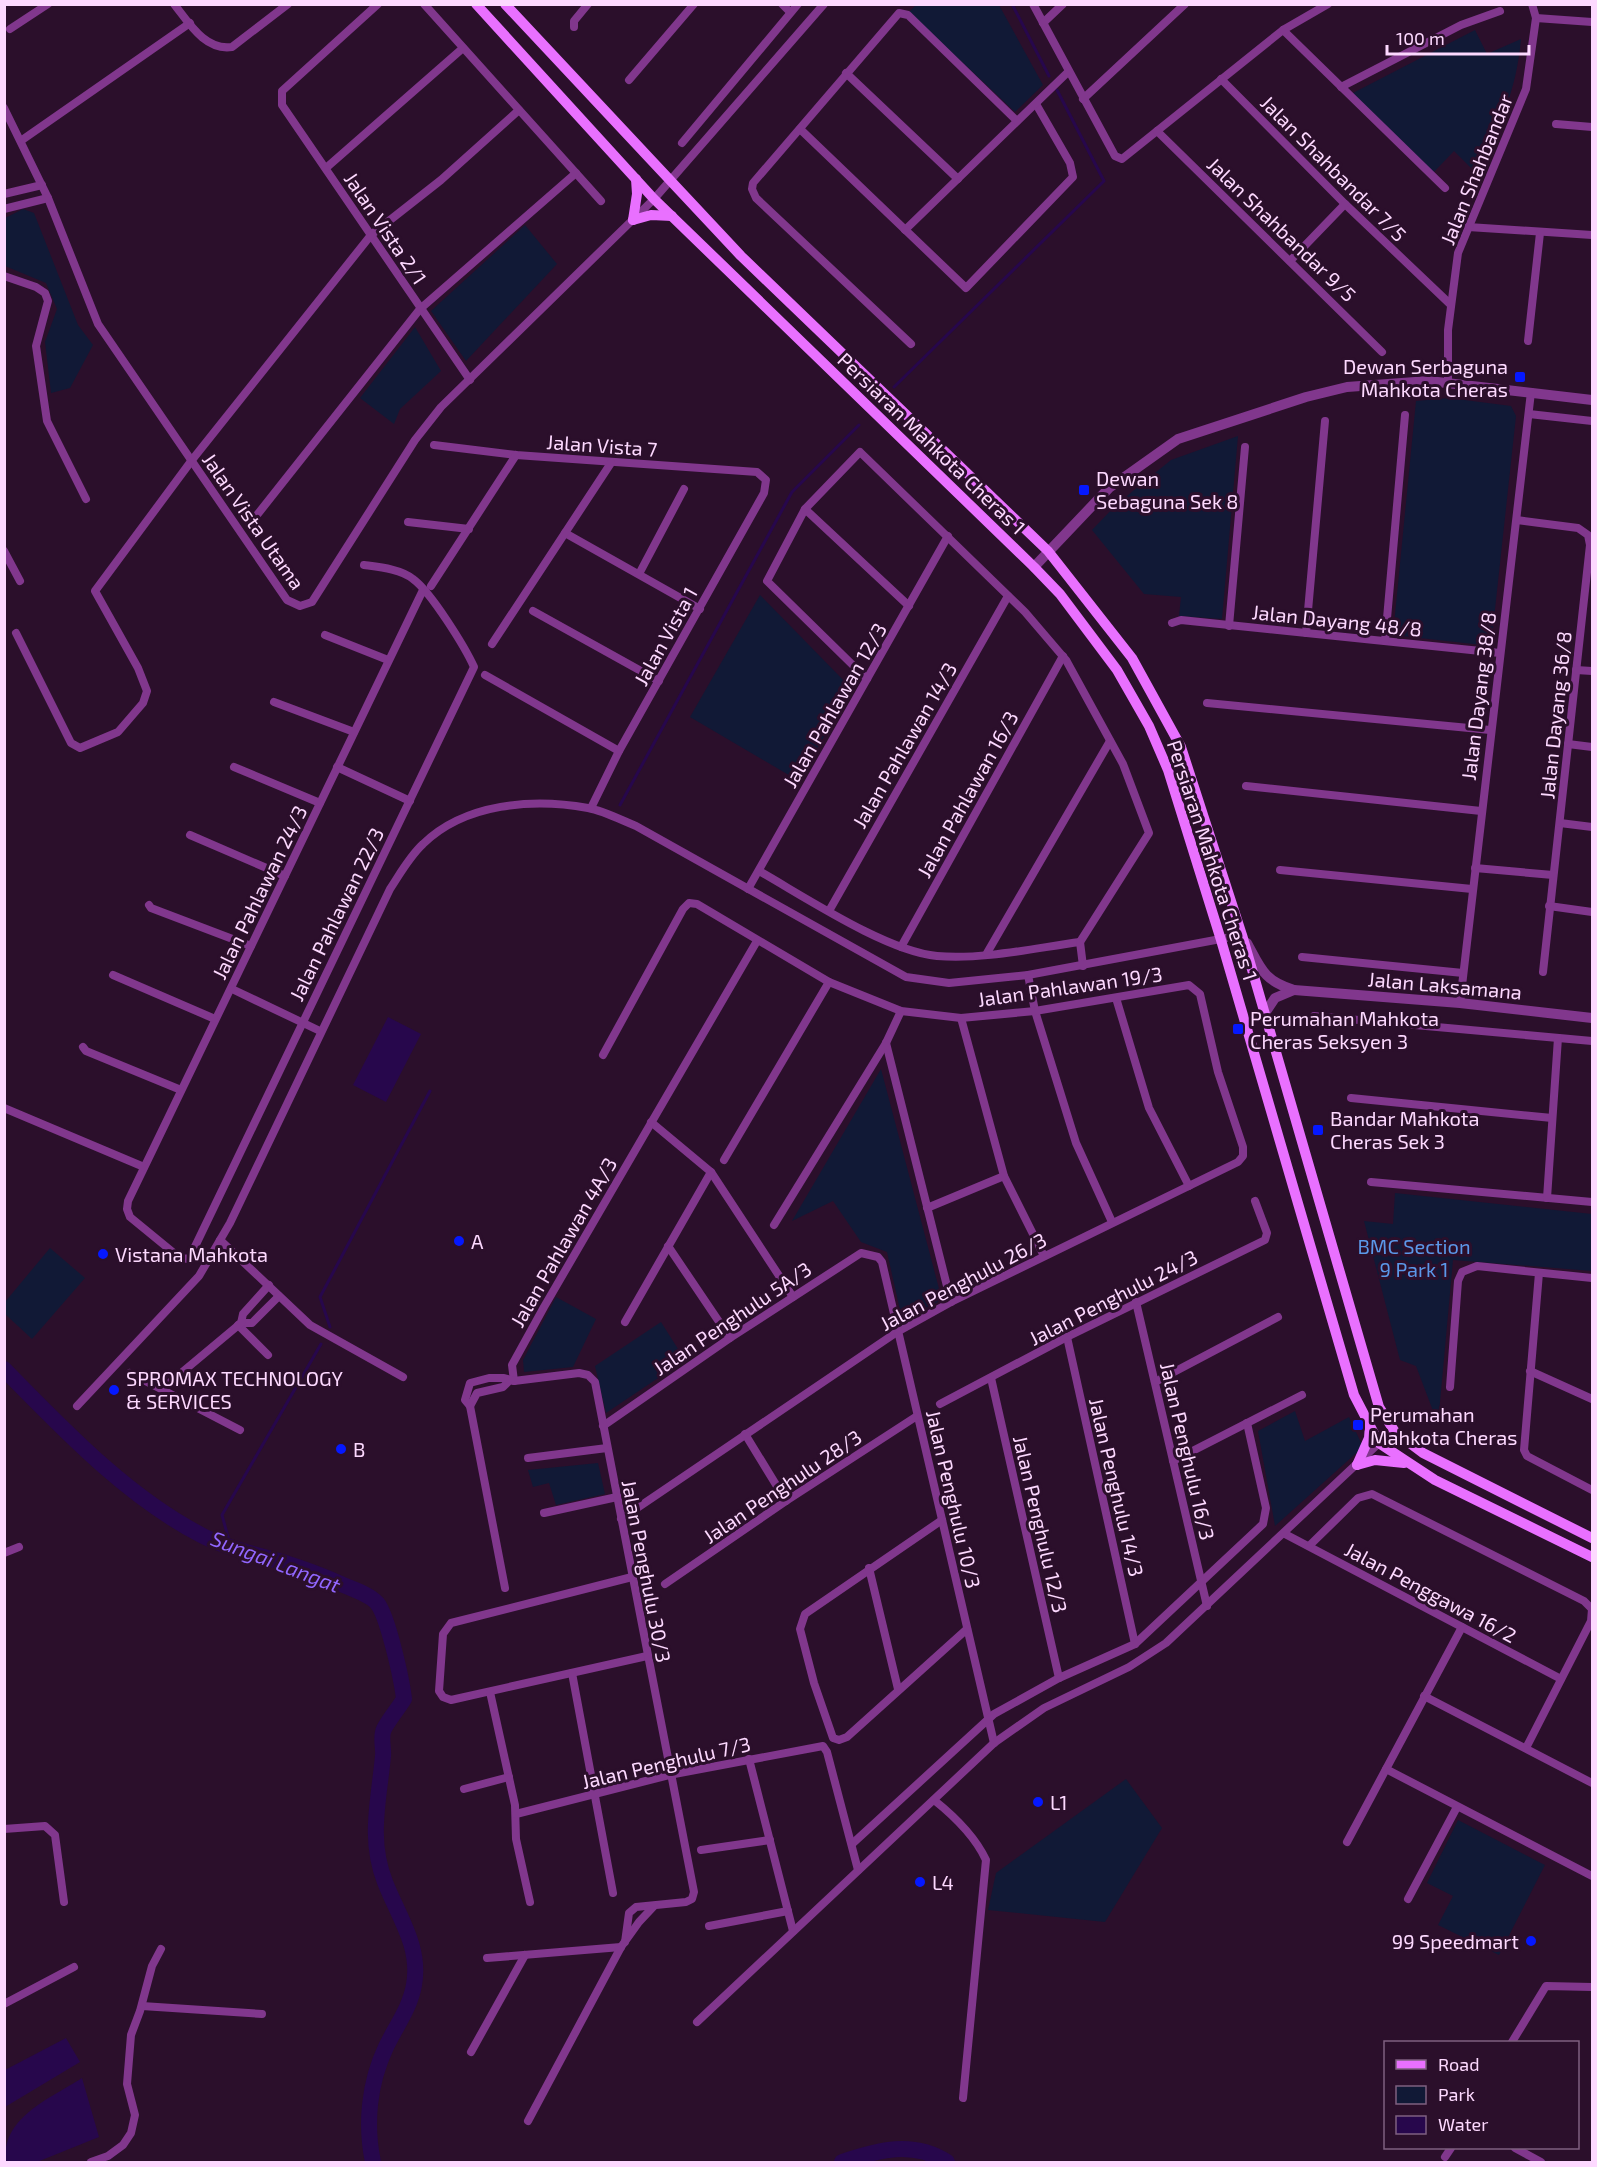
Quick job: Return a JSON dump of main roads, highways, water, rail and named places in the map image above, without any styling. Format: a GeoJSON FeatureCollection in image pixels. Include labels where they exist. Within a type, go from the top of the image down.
{"type":"FeatureCollection","features":[{"type":"Feature","properties":{"kind":"main road","name":"Persiaran Mahkota Cheras 1"},"geometry":{"type":"LineString","coordinates":[[476,4],[654,199],[1060,594],[1117,670],[1149,726],[1168,770],[1221,940],[1354,1395],[1379,1443],[1413,1465]]}},
{"type":"Feature","properties":{"kind":"main road","name":"Persiaran Mahkota Cheras 1"},"geometry":{"type":"LineString","coordinates":[[505,4],[741,256],[1048,551],[1132,658],[1181,747],[1242,935],[1380,1407],[1395,1432],[1423,1453],[1593,1538]]}},
{"type":"Feature","properties":{"kind":"main road"},"geometry":{"type":"LineString","coordinates":[[636,179],[637,194],[633,220],[651,215],[672,216]]}},
{"type":"Feature","properties":{"kind":"main road"},"geometry":{"type":"LineString","coordinates":[[1370,1424],[1369,1438],[1357,1465],[1388,1459],[1413,1465],[1435,1479],[1593,1557]]}},
{"type":"Feature","properties":{"kind":"water"},"geometry":{"type":"Polygon","coordinates":[[[388,1017],[421,1034],[386,1102],[353,1085],[388,1017]]]}},
{"type":"Feature","properties":{"kind":"water"},"geometry":{"type":"Polygon","coordinates":[[[66,2038],[80,2062],[5,2107],[5,2070],[66,2038]]]}},
{"type":"Feature","properties":{"kind":"water"},"geometry":{"type":"Polygon","coordinates":[[[82,2078],[99,2137],[37,2162],[6,2162],[6,2147],[19,2121],[43,2102],[82,2078]]]}},
{"type":"Feature","properties":{"kind":"waterway"},"geometry":{"type":"LineString","coordinates":[[1012,4],[1049,76]]}},
{"type":"Feature","properties":{"kind":"waterway"},"geometry":{"type":"LineString","coordinates":[[894,387],[1104,181],[1057,90]]}},
{"type":"Feature","properties":{"kind":"waterway"},"geometry":{"type":"LineString","coordinates":[[620,805],[792,492],[859,425]]}},
{"type":"Feature","properties":{"kind":"waterway"},"geometry":{"type":"LineString","coordinates":[[330,1327],[320,1297],[430,1091]]}},
{"type":"Feature","properties":{"kind":"waterway"},"geometry":{"type":"LineString","coordinates":[[231,1548],[222,1515],[321,1344]]}},
{"type":"Feature","properties":{"kind":"waterway","name":"Sungai Langat"},"geometry":{"type":"LineString","coordinates":[[4,1369],[98,1461],[148,1502],[175,1520],[223,1545],[285,1563],[360,1592],[374,1600],[381,1610],[394,1649],[404,1699],[383,1732],[383,1756],[376,1819],[377,1850],[385,1882],[411,1944],[415,1971],[409,2001],[380,2061],[372,2089],[369,2133],[373,2162]]}},
{"type":"Feature","properties":{"kind":"waterway","name":"Sungai Langat"},"geometry":{"type":"LineString","coordinates":[[842,2162],[895,2149],[921,2151],[947,2162]]}},
{"type":"Feature","properties":{"kind":"place","name":"Dewan Serbaguna Mahkota Cheras"},"geometry":{"type":"Point","coordinates":[1520,377]}},
{"type":"Feature","properties":{"kind":"place","name":"Dewan Sebaguna Sek 8"},"geometry":{"type":"Point","coordinates":[1084,490]}},
{"type":"Feature","properties":{"kind":"place","name":"Perumahan Mahkota Cheras Seksyen 3"},"geometry":{"type":"Point","coordinates":[1238,1029]}},
{"type":"Feature","properties":{"kind":"place","name":"Bandar Mahkota Cheras Sek 3"},"geometry":{"type":"Point","coordinates":[1318,1130]}},
{"type":"Feature","properties":{"kind":"place","name":"A"},"geometry":{"type":"Point","coordinates":[459,1241]}},
{"type":"Feature","properties":{"kind":"place","name":"Vistana Mahkota"},"geometry":{"type":"Point","coordinates":[103,1254]}},
{"type":"Feature","properties":{"kind":"place","name":"SPROMAX TECHNOLOGY & SERVICES"},"geometry":{"type":"Point","coordinates":[114,1390]}},
{"type":"Feature","properties":{"kind":"place","name":"Perumahan Mahkota Cheras"},"geometry":{"type":"Point","coordinates":[1358,1425]}},
{"type":"Feature","properties":{"kind":"place","name":"B"},"geometry":{"type":"Point","coordinates":[341,1449]}},
{"type":"Feature","properties":{"kind":"place","name":"L1"},"geometry":{"type":"Point","coordinates":[1038,1802]}},
{"type":"Feature","properties":{"kind":"place","name":"L4"},"geometry":{"type":"Point","coordinates":[920,1882]}},
{"type":"Feature","properties":{"kind":"place","name":"99 Speedmart"},"geometry":{"type":"Point","coordinates":[1531,1941]}},
{"type":"Feature","properties":{"kind":"park label","name":"BMC Section 9 Park 1"},"geometry":{"type":"Point","coordinates":[1414,1258]}}]}
